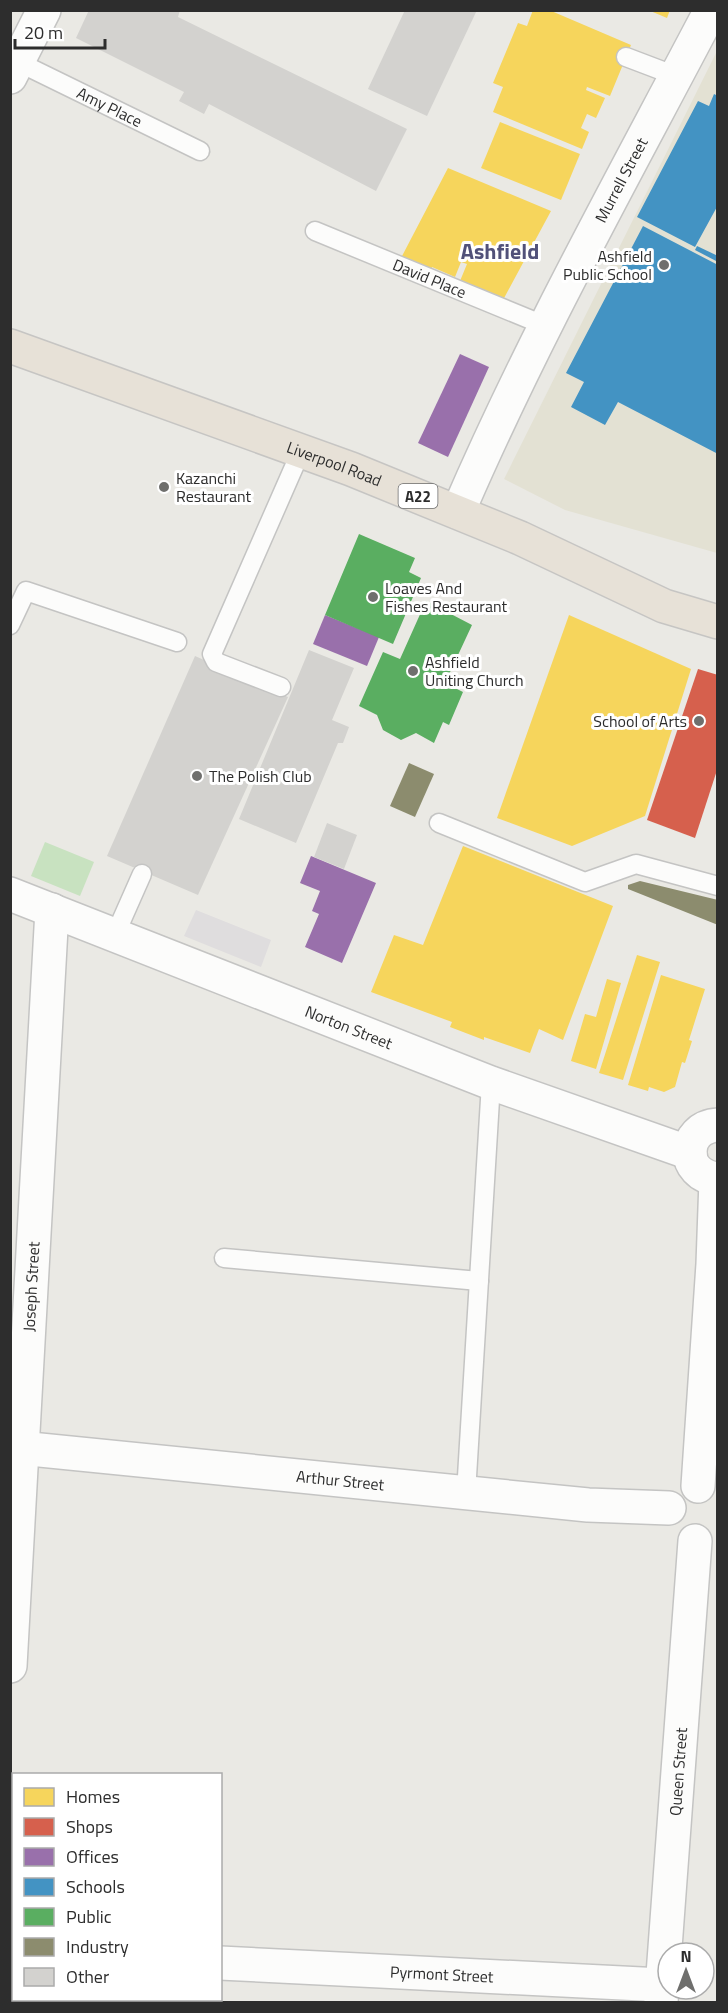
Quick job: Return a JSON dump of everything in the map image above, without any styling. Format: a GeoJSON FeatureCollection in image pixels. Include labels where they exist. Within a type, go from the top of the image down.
{"type":"FeatureCollection","features":[{"type":"Feature","properties":{"kind":"highway","name":"Liverpool Road"},"geometry":{"type":"LineString","coordinates":[[10,346],[302,450],[458,512],[573,562],[664,606],[717,622]]}},
{"type":"Feature","properties":{"kind":"street"},"geometry":{"type":"LineString","coordinates":[[14,69],[44,10]]}},
{"type":"Feature","properties":{"kind":"street","name":"Murrell Street"},"geometry":{"type":"LineString","coordinates":[[458,512],[478,465],[546,326],[711,10]]}},
{"type":"Feature","properties":{"kind":"street","name":"Norton Street"},"geometry":{"type":"LineString","coordinates":[[10,894],[491,1083],[690,1153]]}},
{"type":"Feature","properties":{"kind":"street","name":"Joseph Street"},"geometry":{"type":"LineString","coordinates":[[10,1666],[16,1447],[52,910]]}},
{"type":"Feature","properties":{"kind":"street"},"geometry":{"type":"LineString","coordinates":[[706,1535],[687,1539],[674,1531],[670,1524],[669,1508],[676,1494],[690,1487],[707,1492],[717,1180],[700,1174],[693,1166],[690,1153],[693,1137],[702,1129],[717,1125]]}},
{"type":"Feature","properties":{"kind":"street","name":"Arthur Street"},"geometry":{"type":"LineString","coordinates":[[16,1447],[588,1505],[669,1508]]}},
{"type":"Feature","properties":{"kind":"street","name":"Queen Street"},"geometry":{"type":"LineString","coordinates":[[667,1941],[706,1535]]}},
{"type":"Feature","properties":{"kind":"street","name":"Pyrmont Street"},"geometry":{"type":"LineString","coordinates":[[222,1963],[656,1994]]}},
{"type":"Feature","properties":{"kind":"lane"},"geometry":{"type":"LineString","coordinates":[[626,57],[676,76]]}},
{"type":"Feature","properties":{"kind":"lane","name":"Amy Place"},"geometry":{"type":"LineString","coordinates":[[14,69],[200,151]]}},
{"type":"Feature","properties":{"kind":"lane","name":"David Place"},"geometry":{"type":"LineString","coordinates":[[315,231],[546,326]]}},
{"type":"Feature","properties":{"kind":"lane"},"geometry":{"type":"LineString","coordinates":[[281,687],[216,662],[212,654],[302,450]]}},
{"type":"Feature","properties":{"kind":"lane"},"geometry":{"type":"LineString","coordinates":[[10,625],[26,591],[177,642]]}},
{"type":"Feature","properties":{"kind":"lane"},"geometry":{"type":"LineString","coordinates":[[439,823],[585,882],[636,864],[717,886]]}},
{"type":"Feature","properties":{"kind":"lane"},"geometry":{"type":"LineString","coordinates":[[115,935],[142,874]]}},
{"type":"Feature","properties":{"kind":"lane"},"geometry":{"type":"LineString","coordinates":[[466,1493],[491,1083]]}},
{"type":"Feature","properties":{"kind":"lane"},"geometry":{"type":"LineString","coordinates":[[224,1258],[479,1281]]}},
{"type":"Feature","properties":{"kind":"shaded area","name":"Ashfield Public School"},"geometry":{"type":"Polygon","coordinates":[[[717,51],[717,553],[565,510],[504,479],[717,51]]]}},
{"type":"Feature","properties":{"kind":"shaded area"},"geometry":{"type":"Polygon","coordinates":[[[196,910],[271,940],[261,967],[184,936],[196,910]]]}},
{"type":"Feature","properties":{"kind":"green space"},"geometry":{"type":"Polygon","coordinates":[[[45,842],[94,862],[80,896],[31,876],[45,842]]]}},
{"type":"Feature","properties":{"kind":"building: Homes"},"geometry":{"type":"Polygon","coordinates":[[[533,10],[549,10],[631,45],[610,96],[587,87],[586,90],[605,98],[596,118],[587,114],[581,128],[589,132],[582,149],[493,112],[503,87],[493,83],[518,23],[527,26],[533,10]]]}},
{"type":"Feature","properties":{"kind":"building: Homes"},"geometry":{"type":"Polygon","coordinates":[[[648,10],[670,10],[667,18],[648,10]]]}},
{"type":"Feature","properties":{"kind":"building: Homes"},"geometry":{"type":"Polygon","coordinates":[[[500,122],[580,154],[561,200],[481,168],[500,122]]]}},
{"type":"Feature","properties":{"kind":"building: Homes"},"geometry":{"type":"Polygon","coordinates":[[[448,168],[551,211],[503,300],[460,281],[467,264],[461,262],[455,277],[432,267],[431,271],[401,258],[448,168]]]}},
{"type":"Feature","properties":{"kind":"building: Homes"},"geometry":{"type":"Polygon","coordinates":[[[569,615],[691,669],[645,816],[572,846],[497,818],[569,615]]]}},
{"type":"Feature","properties":{"kind":"building: Homes"},"geometry":{"type":"Polygon","coordinates":[[[463,846],[613,906],[563,1040],[539,1029],[530,1053],[484,1037],[484,1040],[450,1027],[452,1022],[371,992],[394,935],[423,945],[463,846]]]}},
{"type":"Feature","properties":{"kind":"building: Homes"},"geometry":{"type":"Polygon","coordinates":[[[637,955],[660,962],[623,1080],[599,1073],[637,955]]]}},
{"type":"Feature","properties":{"kind":"building: Homes"},"geometry":{"type":"Polygon","coordinates":[[[661,975],[705,989],[689,1040],[692,1041],[685,1063],[682,1062],[675,1087],[664,1092],[649,1087],[648,1091],[628,1085],[661,975]]]}},
{"type":"Feature","properties":{"kind":"building: Homes"},"geometry":{"type":"Polygon","coordinates":[[[607,979],[621,983],[596,1069],[571,1061],[585,1014],[596,1017],[607,979]]]}},
{"type":"Feature","properties":{"kind":"building: Shops","name":"School of Arts"},"geometry":{"type":"Polygon","coordinates":[[[698,669],[718,675],[718,767],[695,838],[647,820],[698,669]]]}},
{"type":"Feature","properties":{"kind":"building: Offices"},"geometry":{"type":"Polygon","coordinates":[[[460,354],[489,367],[448,457],[418,443],[460,354]]]}},
{"type":"Feature","properties":{"kind":"building: Offices"},"geometry":{"type":"Polygon","coordinates":[[[325,615],[379,637],[367,666],[313,644],[325,615]]]}},
{"type":"Feature","properties":{"kind":"building: Offices"},"geometry":{"type":"Polygon","coordinates":[[[311,856],[376,883],[342,963],[305,947],[319,914],[312,911],[320,891],[300,883],[311,856]]]}},
{"type":"Feature","properties":{"kind":"building: Schools"},"geometry":{"type":"Polygon","coordinates":[[[714,94],[718,96],[718,205],[695,247],[637,217],[698,101],[709,106],[714,94]]]}},
{"type":"Feature","properties":{"kind":"building: Schools"},"geometry":{"type":"Polygon","coordinates":[[[643,226],[718,265],[718,454],[618,402],[605,425],[571,407],[584,382],[566,373],[643,226]]]}},
{"type":"Feature","properties":{"kind":"building: Schools"},"geometry":{"type":"Polygon","coordinates":[[[697,246],[718,256],[718,262],[695,250],[697,246]]]}},
{"type":"Feature","properties":{"kind":"building: Public","name":"Loaves And Fishes Restaurant"},"geometry":{"type":"Polygon","coordinates":[[[359,534],[415,558],[409,572],[421,578],[393,644],[325,615],[359,534]]]}},
{"type":"Feature","properties":{"kind":"building: Public","name":"Ashfield Uniting Church"},"geometry":{"type":"Polygon","coordinates":[[[426,601],[472,625],[445,683],[463,692],[449,725],[443,722],[434,743],[416,733],[401,740],[383,730],[377,715],[359,706],[383,652],[400,659],[426,601]]]}},
{"type":"Feature","properties":{"kind":"building: Industry"},"geometry":{"type":"Polygon","coordinates":[[[409,763],[434,774],[415,817],[390,806],[409,763]]]}},
{"type":"Feature","properties":{"kind":"building: Industry"},"geometry":{"type":"Polygon","coordinates":[[[640,881],[718,900],[718,925],[628,889],[628,885],[640,881]]]}},
{"type":"Feature","properties":{"kind":"building: Other"},"geometry":{"type":"Polygon","coordinates":[[[89,10],[180,10],[178,17],[407,129],[376,191],[209,104],[204,114],[179,101],[184,92],[76,38],[89,10]]]}},
{"type":"Feature","properties":{"kind":"building: Other"},"geometry":{"type":"Polygon","coordinates":[[[405,10],[477,10],[427,116],[368,89],[405,10]]]}},
{"type":"Feature","properties":{"kind":"building: Other"},"geometry":{"type":"Polygon","coordinates":[[[309,650],[354,668],[332,720],[349,727],[343,743],[338,743],[296,843],[239,819],[309,650]]]}},
{"type":"Feature","properties":{"kind":"building: Other","name":"The Polish Club"},"geometry":{"type":"Polygon","coordinates":[[[195,656],[288,697],[198,895],[107,856],[195,656]]]}},
{"type":"Feature","properties":{"kind":"building: Other"},"geometry":{"type":"Polygon","coordinates":[[[327,823],[357,835],[344,869],[314,857],[327,823]]]}},
{"type":"Feature","properties":{"kind":"place","name":"Ashfield Public School"},"geometry":{"type":"Point","coordinates":[664,265]}},
{"type":"Feature","properties":{"kind":"place","name":"Kazanchi Restaurant"},"geometry":{"type":"Point","coordinates":[164,487]}},
{"type":"Feature","properties":{"kind":"place","name":"Loaves And Fishes Restaurant"},"geometry":{"type":"Point","coordinates":[373,597]}},
{"type":"Feature","properties":{"kind":"place","name":"Ashfield Uniting Church"},"geometry":{"type":"Point","coordinates":[413,671]}},
{"type":"Feature","properties":{"kind":"place","name":"School of Arts"},"geometry":{"type":"Point","coordinates":[699,721]}},
{"type":"Feature","properties":{"kind":"place","name":"The Polish Club"},"geometry":{"type":"Point","coordinates":[197,776]}},
{"type":"Feature","properties":{"kind":"district","name":"Ashfield"},"geometry":{"type":"Point","coordinates":[500,251]}}]}
